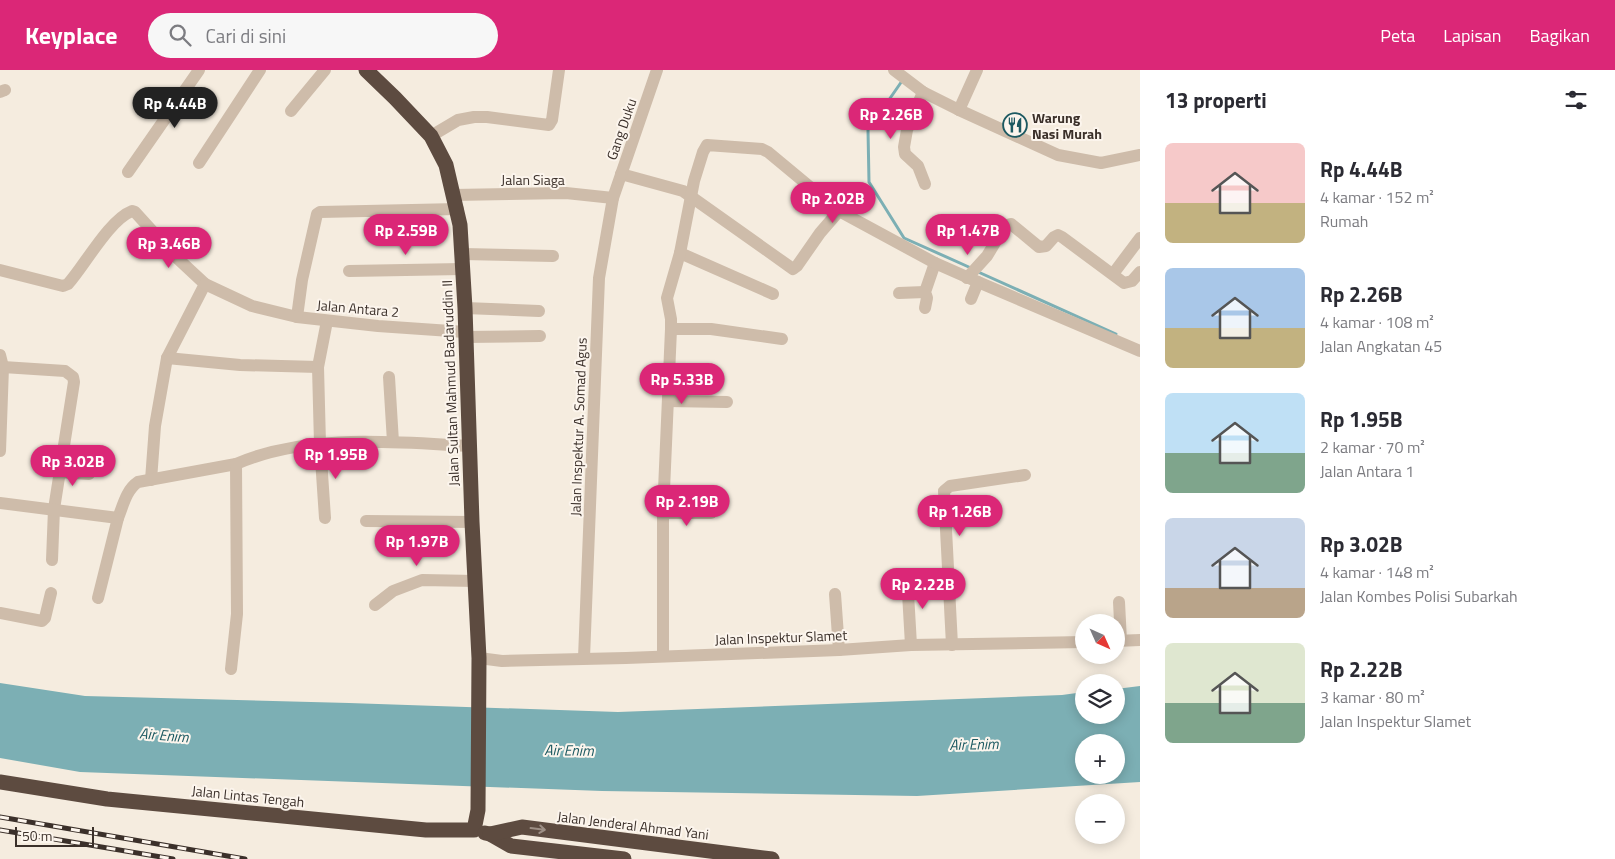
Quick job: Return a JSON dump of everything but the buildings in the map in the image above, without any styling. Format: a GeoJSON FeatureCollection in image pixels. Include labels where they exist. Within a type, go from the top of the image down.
{"type":"FeatureCollection","features":[{"type":"Feature","properties":{"kind":"highway","name":"Jalan Sultan Mahmud Badaruddin II"},"geometry":{"type":"LineString","coordinates":[[366,70],[431,136],[446,165],[455,202],[465,308],[472,522],[479,658],[478,810],[474,830]]}},
{"type":"Feature","properties":{"kind":"highway","name":"Jalan Lintas Tengah"},"geometry":{"type":"LineString","coordinates":[[0,782],[116,800],[426,830],[474,830],[490,834]]}},
{"type":"Feature","properties":{"kind":"highway","name":"Jalan Jenderal Ahmad Yani"},"geometry":{"type":"LineString","coordinates":[[490,834],[522,827],[772,859]]}},
{"type":"Feature","properties":{"kind":"highway"},"geometry":{"type":"LineString","coordinates":[[490,834],[511,846],[624,859]]}},
{"type":"Feature","properties":{"kind":"street"},"geometry":{"type":"LineString","coordinates":[[128,172],[199,70]]}},
{"type":"Feature","properties":{"kind":"street"},"geometry":{"type":"LineString","coordinates":[[199,163],[260,70]]}},
{"type":"Feature","properties":{"kind":"street"},"geometry":{"type":"LineString","coordinates":[[291,111],[325,70]]}},
{"type":"Feature","properties":{"kind":"street"},"geometry":{"type":"LineString","coordinates":[[431,136],[458,120],[474,118],[487,117],[549,125],[552,120],[559,70]]}},
{"type":"Feature","properties":{"kind":"street","name":"Gang Duku"},"geometry":{"type":"LineString","coordinates":[[613,198],[657,70]]}},
{"type":"Feature","properties":{"kind":"street"},"geometry":{"type":"LineString","coordinates":[[895,70],[923,92],[1017,138],[1058,155],[1101,163],[1140,154]]}},
{"type":"Feature","properties":{"kind":"street"},"geometry":{"type":"LineString","coordinates":[[959,110],[977,70]]}},
{"type":"Feature","properties":{"kind":"street"},"geometry":{"type":"LineString","coordinates":[[923,92],[907,130],[904,147],[905,154],[918,166],[925,184]]}},
{"type":"Feature","properties":{"kind":"street"},"geometry":{"type":"LineString","coordinates":[[663,656],[662,513],[671,328],[667,298],[680,253],[690,196],[707,145],[762,149],[839,211],[935,263],[1140,351]]}},
{"type":"Feature","properties":{"kind":"street"},"geometry":{"type":"LineString","coordinates":[[621,174],[683,191],[793,269],[839,211]]}},
{"type":"Feature","properties":{"kind":"street","name":"Jalan Siaga"},"geometry":{"type":"LineString","coordinates":[[320,212],[566,193],[613,198]]}},
{"type":"Feature","properties":{"kind":"street","name":"Jalan Inspektur A. Somad Agus"},"geometry":{"type":"LineString","coordinates":[[584,658],[599,278],[613,198]]}},
{"type":"Feature","properties":{"kind":"street"},"geometry":{"type":"LineString","coordinates":[[0,270],[63,286],[68,284],[111,228],[132,210],[175,256],[205,284],[252,306],[297,317]]}},
{"type":"Feature","properties":{"kind":"street","name":"Jalan Antara 2"},"geometry":{"type":"LineString","coordinates":[[320,212],[315,216],[302,280],[297,317],[465,334],[540,336]]}},
{"type":"Feature","properties":{"kind":"street"},"geometry":{"type":"LineString","coordinates":[[971,299],[972,278],[1005,226],[1011,224],[1039,247],[1046,246],[1058,235],[1124,283],[1132,282],[1140,272]]}},
{"type":"Feature","properties":{"kind":"street"},"geometry":{"type":"LineString","coordinates":[[1113,274],[1140,238]]}},
{"type":"Feature","properties":{"kind":"street"},"geometry":{"type":"LineString","coordinates":[[680,253],[773,294]]}},
{"type":"Feature","properties":{"kind":"street"},"geometry":{"type":"LineString","coordinates":[[349,271],[553,256]]}},
{"type":"Feature","properties":{"kind":"street"},"geometry":{"type":"LineString","coordinates":[[924,308],[927,298],[925,292],[935,263]]}},
{"type":"Feature","properties":{"kind":"street"},"geometry":{"type":"LineString","coordinates":[[151,480],[156,426],[167,358],[205,284]]}},
{"type":"Feature","properties":{"kind":"street"},"geometry":{"type":"LineString","coordinates":[[899,293],[925,292]]}},
{"type":"Feature","properties":{"kind":"street"},"geometry":{"type":"LineString","coordinates":[[465,308],[539,310]]}},
{"type":"Feature","properties":{"kind":"street"},"geometry":{"type":"LineString","coordinates":[[324,518],[318,367],[328,321]]}},
{"type":"Feature","properties":{"kind":"street"},"geometry":{"type":"LineString","coordinates":[[671,328],[711,329],[782,339]]}},
{"type":"Feature","properties":{"kind":"street"},"geometry":{"type":"LineString","coordinates":[[167,358],[240,366],[318,367]]}},
{"type":"Feature","properties":{"kind":"street"},"geometry":{"type":"LineString","coordinates":[[0,451],[2,361],[65,371],[73,377],[74,382],[54,509],[52,560]]}},
{"type":"Feature","properties":{"kind":"street"},"geometry":{"type":"LineString","coordinates":[[388,378],[393,442]]}},
{"type":"Feature","properties":{"kind":"street"},"geometry":{"type":"LineString","coordinates":[[668,400],[727,402]]}},
{"type":"Feature","properties":{"kind":"street"},"geometry":{"type":"LineString","coordinates":[[98,598],[118,518],[132,486],[138,482],[236,464],[251,457],[292,446],[393,442],[470,446]]}},
{"type":"Feature","properties":{"kind":"street"},"geometry":{"type":"LineString","coordinates":[[231,669],[237,614],[236,464]]}},
{"type":"Feature","properties":{"kind":"street"},"geometry":{"type":"LineString","coordinates":[[59,472],[90,474]]}},
{"type":"Feature","properties":{"kind":"street"},"geometry":{"type":"LineString","coordinates":[[952,645],[944,491],[950,486],[1026,476]]}},
{"type":"Feature","properties":{"kind":"street"},"geometry":{"type":"LineString","coordinates":[[0,503],[118,518]]}},
{"type":"Feature","properties":{"kind":"street"},"geometry":{"type":"LineString","coordinates":[[662,513],[711,514]]}},
{"type":"Feature","properties":{"kind":"street"},"geometry":{"type":"LineString","coordinates":[[366,521],[472,522]]}},
{"type":"Feature","properties":{"kind":"street"},"geometry":{"type":"LineString","coordinates":[[907,576],[911,645]]}},
{"type":"Feature","properties":{"kind":"street"},"geometry":{"type":"LineString","coordinates":[[375,605],[393,591],[422,580],[475,581]]}},
{"type":"Feature","properties":{"kind":"street"},"geometry":{"type":"LineString","coordinates":[[0,614],[42,621],[46,618],[51,593]]}},
{"type":"Feature","properties":{"kind":"street"},"geometry":{"type":"LineString","coordinates":[[835,594],[839,650]]}},
{"type":"Feature","properties":{"kind":"street"},"geometry":{"type":"LineString","coordinates":[[1119,602],[1119,614]]}},
{"type":"Feature","properties":{"kind":"street"},"geometry":{"type":"LineString","coordinates":[[1125,641],[1140,640]]}},
{"type":"Feature","properties":{"kind":"street","name":"Jalan Inspektur Slamet"},"geometry":{"type":"LineString","coordinates":[[479,658],[502,661],[839,650],[911,645],[1075,642]]}},
{"type":"Feature","properties":{"kind":"water","name":"Air Enim"},"geometry":{"type":"Polygon","coordinates":[[[0,683],[85,696],[618,712],[1075,693],[1075,724],[1125,724],[1125,688],[1140,686],[1140,782],[1125,783],[1125,734],[1075,734],[1075,784],[1108,784],[917,796],[602,791],[80,772],[0,758],[0,683]]]}},
{"type":"Feature","properties":{"kind":"waterway"},"geometry":{"type":"LineString","coordinates":[[902,81],[868,130],[869,182],[904,238],[971,268]]}},
{"type":"Feature","properties":{"kind":"waterway"},"geometry":{"type":"LineString","coordinates":[[976,271],[1116,334]]}},
{"type":"Feature","properties":{"kind":"railway"},"geometry":{"type":"LineString","coordinates":[[0,817],[245,859]]}},
{"type":"Feature","properties":{"kind":"railway"},"geometry":{"type":"LineString","coordinates":[[0,830],[173,859]]}},
{"type":"Feature","properties":{"kind":"place","name":"Warung Nasi Murah"},"geometry":{"type":"Point","coordinates":[1015,125]}}]}
